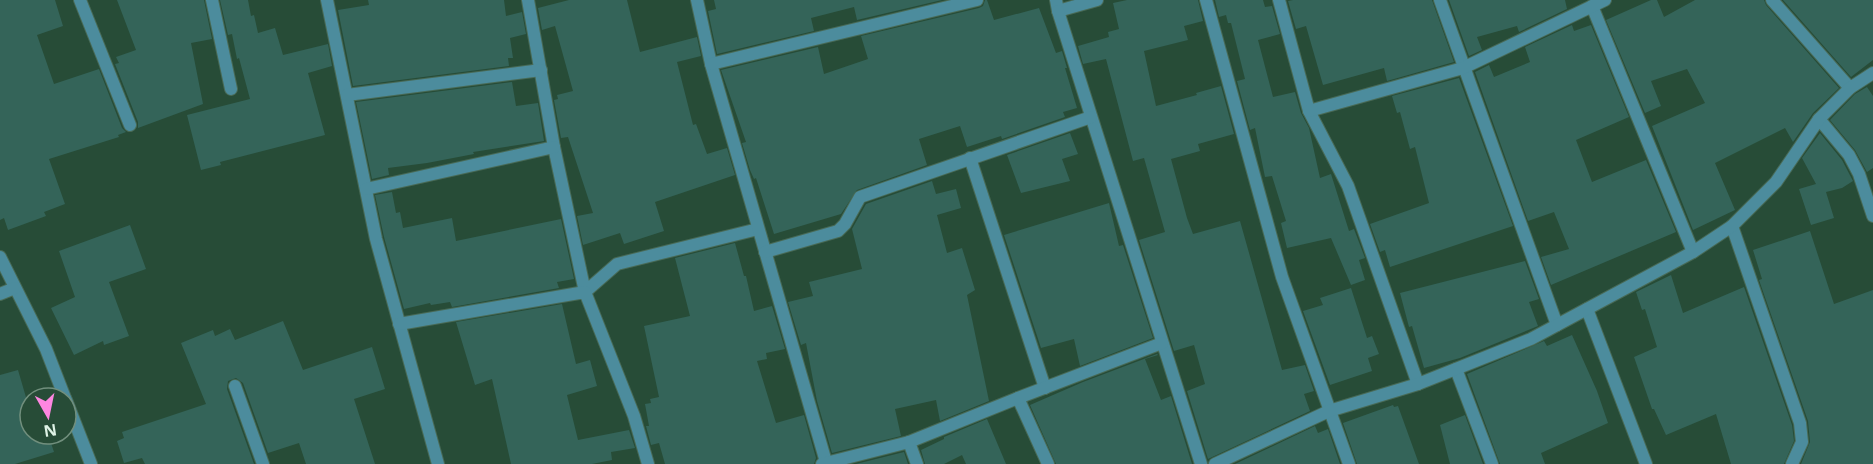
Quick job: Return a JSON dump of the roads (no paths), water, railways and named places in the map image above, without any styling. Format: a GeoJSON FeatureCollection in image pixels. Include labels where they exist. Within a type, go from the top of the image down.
{"type":"FeatureCollection","features":[{"type":"Feature","properties":{"kind":"street"},"geometry":{"type":"LineString","coordinates":[[80,0],[130,125]]}},
{"type":"Feature","properties":{"kind":"street"},"geometry":{"type":"LineString","coordinates":[[212,0],[231,89]]}},
{"type":"Feature","properties":{"kind":"street"},"geometry":{"type":"LineString","coordinates":[[327,0],[376,239],[438,464]]}},
{"type":"Feature","properties":{"kind":"street"},"geometry":{"type":"LineString","coordinates":[[528,0],[554,147],[585,292],[634,416],[648,464]]}},
{"type":"Feature","properties":{"kind":"street"},"geometry":{"type":"LineString","coordinates":[[697,0],[711,64],[824,463],[909,442],[1162,343]]}},
{"type":"Feature","properties":{"kind":"street"},"geometry":{"type":"LineString","coordinates":[[711,64],[977,0]]}},
{"type":"Feature","properties":{"kind":"street"},"geometry":{"type":"LineString","coordinates":[[1097,0],[1057,5],[1201,464]]}},
{"type":"Feature","properties":{"kind":"street"},"geometry":{"type":"LineString","coordinates":[[1206,0],[1282,277],[1349,464]]}},
{"type":"Feature","properties":{"kind":"street"},"geometry":{"type":"LineString","coordinates":[[1279,0],[1310,111],[1348,186],[1418,384]]}},
{"type":"Feature","properties":{"kind":"street"},"geometry":{"type":"LineString","coordinates":[[1440,0],[1557,325]]}},
{"type":"Feature","properties":{"kind":"street"},"geometry":{"type":"LineString","coordinates":[[1772,0],[1850,88]]}},
{"type":"Feature","properties":{"kind":"street"},"geometry":{"type":"LineString","coordinates":[[1310,111],[1463,68],[1598,2],[1693,252]]}},
{"type":"Feature","properties":{"kind":"street"},"geometry":{"type":"LineString","coordinates":[[347,95],[541,70]]}},
{"type":"Feature","properties":{"kind":"street"},"geometry":{"type":"LineString","coordinates":[[1216,464],[1329,411],[1418,384],[1532,339],[1693,252],[1732,225],[1776,182],[1819,119],[1850,88],[1873,73]]}},
{"type":"Feature","properties":{"kind":"street"},"geometry":{"type":"LineString","coordinates":[[765,252],[838,231],[845,224],[860,197],[1091,117]]}},
{"type":"Feature","properties":{"kind":"street"},"geometry":{"type":"LineString","coordinates":[[1819,119],[1849,155],[1859,174],[1873,216]]}},
{"type":"Feature","properties":{"kind":"street"},"geometry":{"type":"LineString","coordinates":[[366,189],[554,147]]}},
{"type":"Feature","properties":{"kind":"street"},"geometry":{"type":"LineString","coordinates":[[970,158],[1045,388]]}},
{"type":"Feature","properties":{"kind":"street"},"geometry":{"type":"LineString","coordinates":[[1732,225],[1800,423],[1802,442],[1792,464]]}},
{"type":"Feature","properties":{"kind":"street"},"geometry":{"type":"LineString","coordinates":[[399,324],[585,292],[617,264],[758,229]]}},
{"type":"Feature","properties":{"kind":"street"},"geometry":{"type":"LineString","coordinates":[[0,257],[46,349],[61,386]]}},
{"type":"Feature","properties":{"kind":"street"},"geometry":{"type":"LineString","coordinates":[[0,294],[15,288]]}},
{"type":"Feature","properties":{"kind":"street"},"geometry":{"type":"LineString","coordinates":[[1587,309],[1646,464]]}},
{"type":"Feature","properties":{"kind":"street"},"geometry":{"type":"LineString","coordinates":[[1456,369],[1492,464]]}},
{"type":"Feature","properties":{"kind":"street"},"geometry":{"type":"LineString","coordinates":[[235,386],[263,464]]}},
{"type":"Feature","properties":{"kind":"street"},"geometry":{"type":"LineString","coordinates":[[1018,398],[1048,464]]}},
{"type":"Feature","properties":{"kind":"street"},"geometry":{"type":"LineString","coordinates":[[78,430],[91,464]]}},
{"type":"Feature","properties":{"kind":"street"},"geometry":{"type":"LineString","coordinates":[[909,442],[917,464]]}}]}
